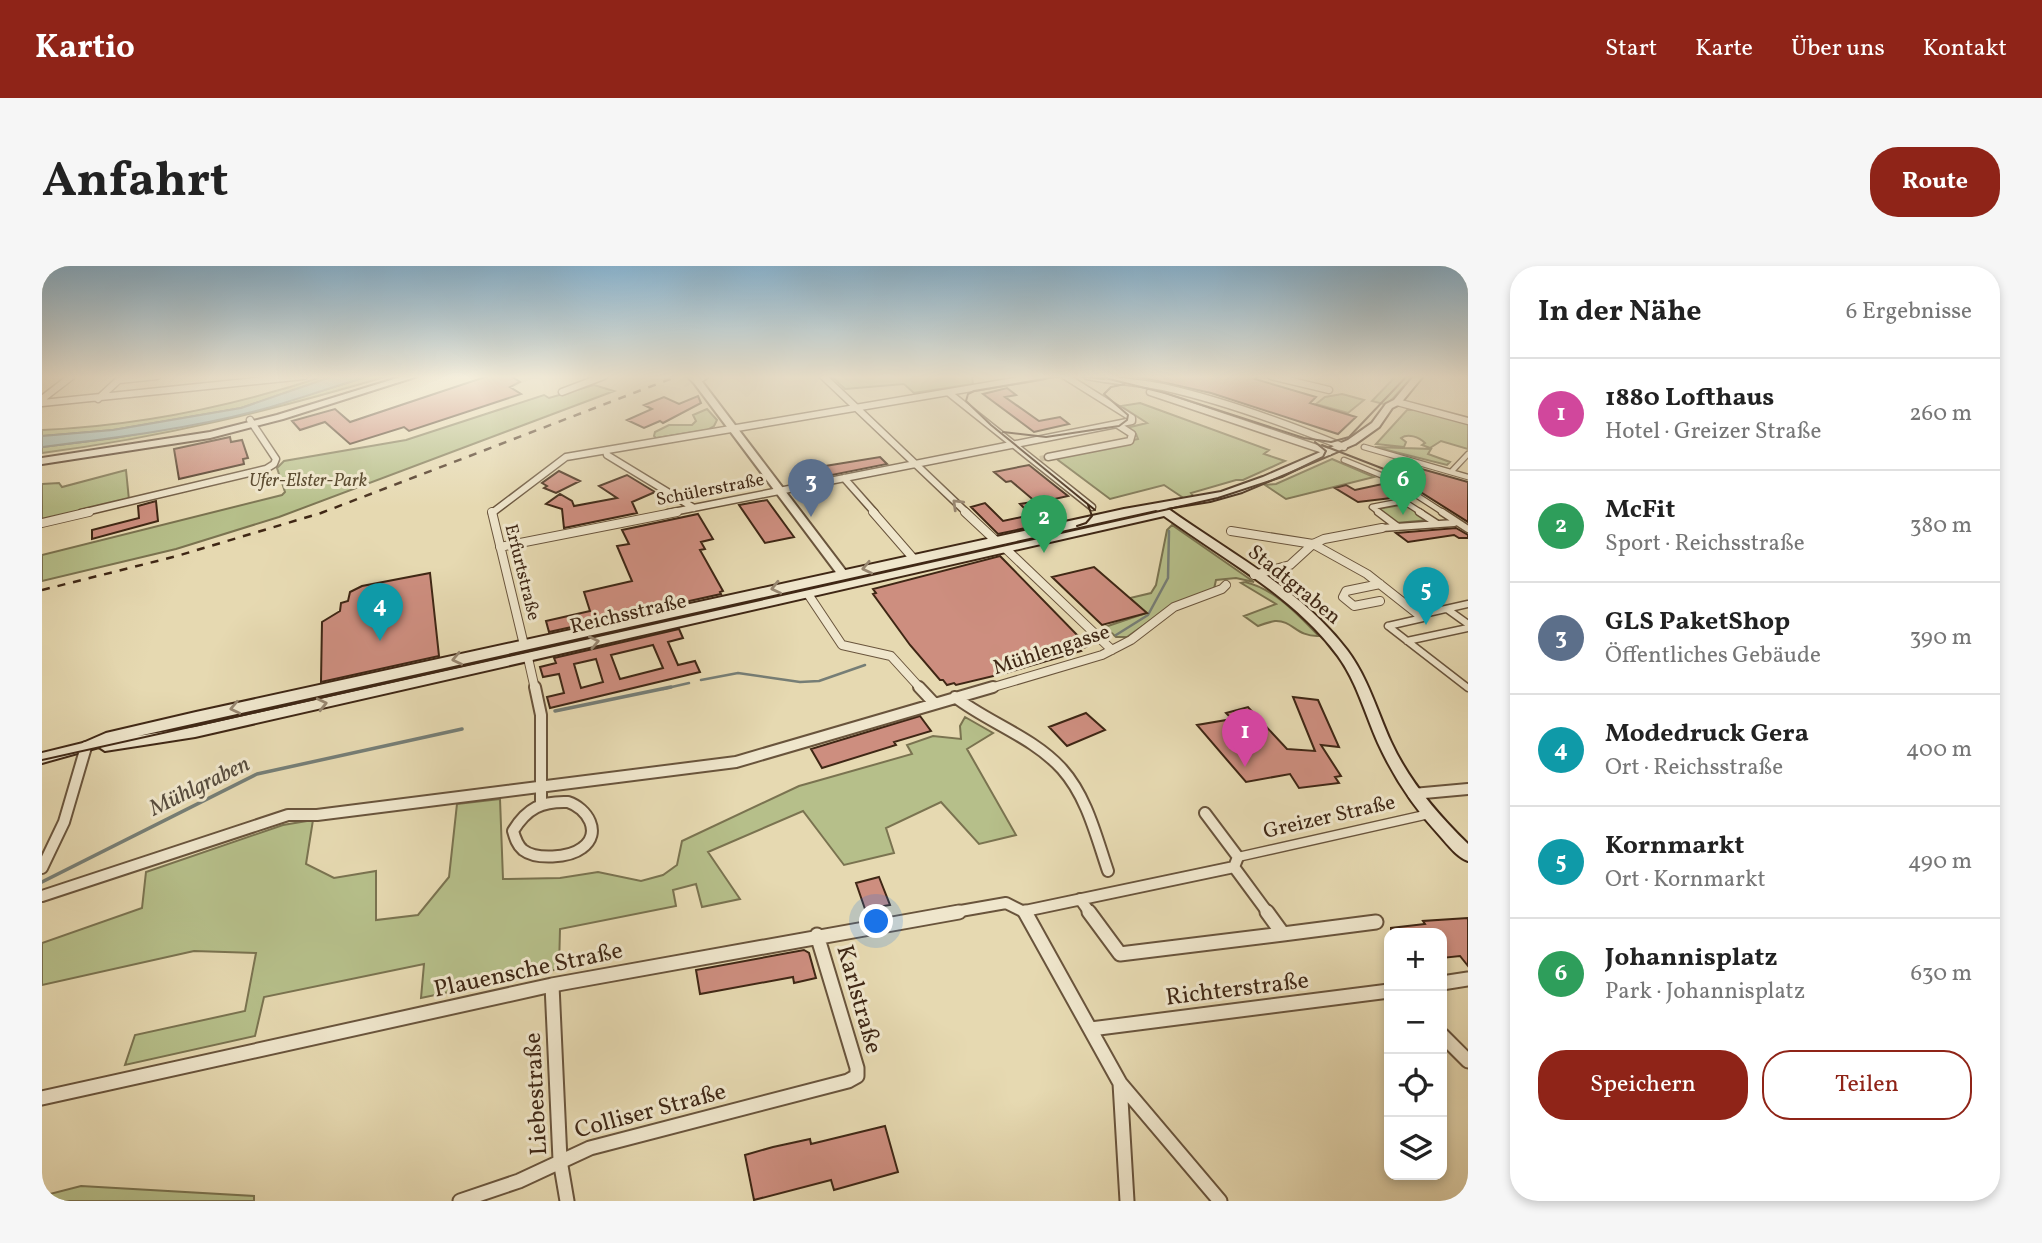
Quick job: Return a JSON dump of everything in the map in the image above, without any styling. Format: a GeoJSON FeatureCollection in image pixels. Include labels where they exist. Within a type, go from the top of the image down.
{"type":"FeatureCollection","features":[{"type":"Feature","properties":{"kind":"main road"},"geometry":{"type":"LineString","coordinates":[[251,422],[259,420]]}},
{"type":"Feature","properties":{"kind":"main road"},"geometry":{"type":"LineString","coordinates":[[42,459],[259,420]]}},
{"type":"Feature","properties":{"kind":"main road","name":"Reichsstraße"},"geometry":{"type":"LineString","coordinates":[[42,758],[86,747],[124,744],[195,732],[526,651],[846,579],[1006,550],[1256,484],[1344,447],[1363,437],[1380,420]]}},
{"type":"Feature","properties":{"kind":"main road","name":"Reichsstraße"},"geometry":{"type":"LineString","coordinates":[[526,651],[808,594],[913,558],[1161,509]]}},
{"type":"Feature","properties":{"kind":"main road","name":"Stadtgraben"},"geometry":{"type":"LineString","coordinates":[[1161,509],[1305,613],[1342,650],[1358,676],[1385,742],[1413,794],[1468,854]]}},
{"type":"Feature","properties":{"kind":"main road"},"geometry":{"type":"LineString","coordinates":[[995,540],[1006,550]]}},
{"type":"Feature","properties":{"kind":"street"},"geometry":{"type":"LineString","coordinates":[[726,420],[846,579]]}},
{"type":"Feature","properties":{"kind":"street"},"geometry":{"type":"LineString","coordinates":[[694,508],[607,455],[606,451],[789,420]]}},
{"type":"Feature","properties":{"kind":"street"},"geometry":{"type":"LineString","coordinates":[[870,420],[995,540]]}},
{"type":"Feature","properties":{"kind":"street"},"geometry":{"type":"LineString","coordinates":[[983,420],[1014,444],[1040,459],[1092,507]]}},
{"type":"Feature","properties":{"kind":"street","name":"Schülerstraße"},"geometry":{"type":"LineString","coordinates":[[500,547],[1118,425],[1132,420]]}},
{"type":"Feature","properties":{"kind":"street"},"geometry":{"type":"LineString","coordinates":[[1239,420],[1329,452]]}},
{"type":"Feature","properties":{"kind":"street"},"geometry":{"type":"LineString","coordinates":[[1264,420],[1310,432],[1344,447]]}},
{"type":"Feature","properties":{"kind":"street"},"geometry":{"type":"LineString","coordinates":[[42,523],[267,469],[276,459],[251,422]]}},
{"type":"Feature","properties":{"kind":"street"},"geometry":{"type":"LineString","coordinates":[[1040,459],[1130,441],[1132,433],[1118,425]]}},
{"type":"Feature","properties":{"kind":"street"},"geometry":{"type":"LineString","coordinates":[[1364,447],[1468,477]]}},
{"type":"Feature","properties":{"kind":"street","name":"Erfurtstraße"},"geometry":{"type":"LineString","coordinates":[[541,803],[541,715],[492,512],[566,457],[606,451]]}},
{"type":"Feature","properties":{"kind":"street"},"geometry":{"type":"LineString","coordinates":[[1452,471],[1468,454]]}},
{"type":"Feature","properties":{"kind":"street"},"geometry":{"type":"LineString","coordinates":[[1344,460],[1393,480],[1468,530]]}},
{"type":"Feature","properties":{"kind":"street"},"geometry":{"type":"LineString","coordinates":[[844,478],[913,558]]}},
{"type":"Feature","properties":{"kind":"street"},"geometry":{"type":"LineString","coordinates":[[1398,527],[1372,508],[1417,495]]}},
{"type":"Feature","properties":{"kind":"street"},"geometry":{"type":"LineString","coordinates":[[1403,501],[1436,523]]}},
{"type":"Feature","properties":{"kind":"street"},"geometry":{"type":"LineString","coordinates":[[1254,575],[1290,565],[1313,544],[1343,534],[1436,523],[1468,524]]}},
{"type":"Feature","properties":{"kind":"street"},"geometry":{"type":"LineString","coordinates":[[1231,531],[1313,544],[1356,568],[1423,618],[1388,626],[1468,688]]}},
{"type":"Feature","properties":{"kind":"street"},"geometry":{"type":"LineString","coordinates":[[1006,550],[1112,650]]}},
{"type":"Feature","properties":{"kind":"street","name":"Mühlengasse"},"geometry":{"type":"LineString","coordinates":[[42,896],[288,815],[317,815],[736,762],[1112,650],[1131,640],[1174,607],[1222,589],[1226,584]]}},
{"type":"Feature","properties":{"kind":"street"},"geometry":{"type":"LineString","coordinates":[[1380,584],[1346,591],[1343,597],[1354,606],[1380,601]]}},
{"type":"Feature","properties":{"kind":"street"},"geometry":{"type":"LineString","coordinates":[[808,594],[842,645],[891,656],[934,703]]}},
{"type":"Feature","properties":{"kind":"street"},"geometry":{"type":"LineString","coordinates":[[1419,615],[1468,604]]}},
{"type":"Feature","properties":{"kind":"street"},"geometry":{"type":"LineString","coordinates":[[1449,609],[1468,626]]}},
{"type":"Feature","properties":{"kind":"street"},"geometry":{"type":"LineString","coordinates":[[1407,641],[1468,626]]}},
{"type":"Feature","properties":{"kind":"street"},"geometry":{"type":"LineString","coordinates":[[955,697],[1044,753],[1059,766],[1082,798],[1108,872]]}},
{"type":"Feature","properties":{"kind":"street"},"geometry":{"type":"LineString","coordinates":[[42,867],[64,822],[86,747]]}},
{"type":"Feature","properties":{"kind":"street","name":"Greizer Straße"},"geometry":{"type":"LineString","coordinates":[[1413,794],[1468,789]]}},
{"type":"Feature","properties":{"kind":"street"},"geometry":{"type":"LineString","coordinates":[[568,802],[582,808],[593,826],[593,832],[583,848],[542,857],[529,855],[520,848],[515,842],[513,831],[527,810],[541,803],[568,802]]}},
{"type":"Feature","properties":{"kind":"street","name":"Greizer Straße"},"geometry":{"type":"LineString","coordinates":[[1205,813],[1283,934]]}},
{"type":"Feature","properties":{"kind":"street","name":"Greizer Straße"},"geometry":{"type":"LineString","coordinates":[[1025,911],[1429,814]]}},
{"type":"Feature","properties":{"kind":"street"},"geometry":{"type":"LineString","coordinates":[[1080,899],[1120,954],[1376,922]]}},
{"type":"Feature","properties":{"kind":"street","name":"Plauensche Straße"},"geometry":{"type":"LineString","coordinates":[[42,1098],[552,985],[817,935],[1006,903],[1025,911]]}},
{"type":"Feature","properties":{"kind":"street"},"geometry":{"type":"LineString","coordinates":[[1025,911],[1120,1083],[1220,1201]]}},
{"type":"Feature","properties":{"kind":"street","name":"Karlstraße"},"geometry":{"type":"LineString","coordinates":[[817,935],[857,1068],[857,1076]]}},
{"type":"Feature","properties":{"kind":"street"},"geometry":{"type":"LineString","coordinates":[[1447,982],[1468,979]]}},
{"type":"Feature","properties":{"kind":"street","name":"Liebestraße"},"geometry":{"type":"LineString","coordinates":[[552,985],[560,1160],[568,1201]]}},
{"type":"Feature","properties":{"kind":"street","name":"Richterstraße"},"geometry":{"type":"LineString","coordinates":[[1090,1029],[1384,992]]}},
{"type":"Feature","properties":{"kind":"street"},"geometry":{"type":"LineString","coordinates":[[1447,1040],[1468,1061]]}},
{"type":"Feature","properties":{"kind":"street","name":"Colliser Straße"},"geometry":{"type":"LineString","coordinates":[[460,1201],[519,1181],[590,1148],[848,1081],[857,1076]]}},
{"type":"Feature","properties":{"kind":"street"},"geometry":{"type":"LineString","coordinates":[[1120,1083],[1127,1201]]}},
{"type":"Feature","properties":{"kind":"green space"},"geometry":{"type":"Polygon","coordinates":[[[145,420],[173,420],[113,430],[42,436],[42,430],[145,420]]]}},
{"type":"Feature","properties":{"kind":"green space"},"geometry":{"type":"Polygon","coordinates":[[[226,420],[87,447],[42,453],[42,447],[226,420]]]}},
{"type":"Feature","properties":{"kind":"green space","name":"Ufer-Elster-Park"},"geometry":{"type":"Polygon","coordinates":[[[468,420],[538,420],[279,517],[176,549],[42,581],[42,555],[282,495],[285,492],[277,468],[284,461],[406,440],[468,420]]]}},
{"type":"Feature","properties":{"kind":"green space"},"geometry":{"type":"Polygon","coordinates":[[[717,420],[714,426],[707,430],[656,438],[654,436],[655,432],[669,425],[692,425],[696,421],[717,420]]]}},
{"type":"Feature","properties":{"kind":"green space"},"geometry":{"type":"Polygon","coordinates":[[[1142,420],[1186,420],[1269,450],[1264,454],[1285,461],[1243,480],[1191,493],[1194,497],[1185,499],[1164,485],[1110,499],[1054,457],[1138,439],[1136,434],[1126,428],[1147,423],[1142,420]]]}},
{"type":"Feature","properties":{"kind":"green space"},"geometry":{"type":"Polygon","coordinates":[[[1398,420],[1455,420],[1468,423],[1468,449],[1441,441],[1430,448],[1422,445],[1425,443],[1420,439],[1410,436],[1401,438],[1406,442],[1404,447],[1376,444],[1398,420]]]}},
{"type":"Feature","properties":{"kind":"green space"},"geometry":{"type":"Polygon","coordinates":[[[1375,447],[1431,449],[1428,454],[1450,462],[1447,465],[1375,447]]]}},
{"type":"Feature","properties":{"kind":"green space"},"geometry":{"type":"Polygon","coordinates":[[[1332,459],[1374,477],[1286,499],[1265,485],[1276,484],[1332,459]]]}},
{"type":"Feature","properties":{"kind":"green space"},"geometry":{"type":"Polygon","coordinates":[[[126,470],[129,500],[42,520],[42,484],[59,483],[62,487],[126,470]]]}},
{"type":"Feature","properties":{"kind":"green space"},"geometry":{"type":"Polygon","coordinates":[[[1406,504],[1430,520],[1396,523],[1377,509],[1406,504]]]}},
{"type":"Feature","properties":{"kind":"green space"},"geometry":{"type":"Polygon","coordinates":[[[1172,525],[1254,582],[1236,578],[1216,580],[1214,589],[1174,604],[1127,637],[1116,637],[1105,627],[1146,613],[1130,598],[1151,593],[1156,585],[1167,530],[1172,525]]]}},
{"type":"Feature","properties":{"kind":"green space"},"geometry":{"type":"Polygon","coordinates":[[[831,580],[834,584],[626,633],[625,629],[548,647],[547,644],[831,580]]]}},
{"type":"Feature","properties":{"kind":"green space"},"geometry":{"type":"Polygon","coordinates":[[[1245,582],[1276,597],[1319,636],[1305,634],[1281,621],[1258,626],[1244,616],[1276,604],[1241,583],[1245,582]]]}},
{"type":"Feature","properties":{"kind":"green space"},"geometry":{"type":"Polygon","coordinates":[[[420,669],[421,680],[172,735],[104,740],[420,669]]]}},
{"type":"Feature","properties":{"kind":"green space"},"geometry":{"type":"Polygon","coordinates":[[[965,717],[993,733],[967,749],[1016,835],[979,844],[941,802],[886,828],[894,853],[844,865],[803,811],[708,852],[740,899],[702,907],[696,884],[673,890],[676,906],[560,929],[559,969],[421,998],[424,964],[264,997],[255,1036],[125,1065],[135,1035],[245,1011],[256,953],[194,951],[42,985],[42,943],[142,908],[146,872],[283,825],[313,820],[306,864],[334,878],[376,871],[376,920],[418,915],[449,877],[457,804],[500,799],[503,879],[560,878],[598,872],[641,881],[663,875],[677,865],[682,841],[799,786],[912,754],[907,745],[933,736],[961,739],[960,726],[965,717]]]}},
{"type":"Feature","properties":{"kind":"green space"},"geometry":{"type":"Polygon","coordinates":[[[81,1186],[254,1196],[254,1201],[42,1201],[42,1196],[81,1186]]]}},
{"type":"Feature","properties":{"kind":"water"},"geometry":{"type":"Polygon","coordinates":[[[173,420],[221,420],[42,447],[42,436],[113,430],[173,420]]]}},
{"type":"Feature","properties":{"kind":"building"},"geometry":{"type":"Polygon","coordinates":[[[347,420],[350,422],[357,420],[443,420],[409,431],[404,427],[350,444],[325,422],[300,430],[292,421],[347,420]]]}},
{"type":"Feature","properties":{"kind":"building"},"geometry":{"type":"Polygon","coordinates":[[[628,420],[669,420],[644,428],[628,420]]]}},
{"type":"Feature","properties":{"kind":"building"},"geometry":{"type":"Polygon","coordinates":[[[1017,420],[1063,420],[1069,424],[1034,432],[1017,420]]]}},
{"type":"Feature","properties":{"kind":"building"},"geometry":{"type":"Polygon","coordinates":[[[1293,420],[1353,420],[1338,434],[1293,420]]]}},
{"type":"Feature","properties":{"kind":"building"},"geometry":{"type":"Polygon","coordinates":[[[230,437],[231,442],[242,440],[248,458],[243,459],[244,464],[179,479],[174,449],[230,437]]]}},
{"type":"Feature","properties":{"kind":"building"},"geometry":{"type":"Polygon","coordinates":[[[880,457],[887,464],[827,476],[819,467],[880,457]]]}},
{"type":"Feature","properties":{"kind":"building"},"geometry":{"type":"Polygon","coordinates":[[[1029,465],[1068,496],[1037,503],[1011,481],[1006,482],[994,472],[1029,465]]]}},
{"type":"Feature","properties":{"kind":"building"},"geometry":{"type":"Polygon","coordinates":[[[1411,466],[1468,482],[1468,522],[1400,479],[1425,475],[1399,468],[1411,466]]]}},
{"type":"Feature","properties":{"kind":"building"},"geometry":{"type":"Polygon","coordinates":[[[559,471],[580,481],[556,493],[544,488],[547,486],[542,483],[559,471]]]}},
{"type":"Feature","properties":{"kind":"building"},"geometry":{"type":"Polygon","coordinates":[[[627,475],[655,492],[632,502],[637,513],[564,528],[562,509],[546,504],[560,494],[572,501],[574,506],[617,498],[599,486],[627,475]]]}},
{"type":"Feature","properties":{"kind":"building"},"geometry":{"type":"Polygon","coordinates":[[[1387,483],[1408,496],[1358,502],[1335,488],[1346,485],[1355,490],[1387,483]]]}},
{"type":"Feature","properties":{"kind":"building"},"geometry":{"type":"Polygon","coordinates":[[[767,500],[794,537],[765,543],[739,505],[767,500]]]}},
{"type":"Feature","properties":{"kind":"building"},"geometry":{"type":"Polygon","coordinates":[[[156,501],[158,521],[92,539],[92,530],[139,518],[138,506],[156,501]]]}},
{"type":"Feature","properties":{"kind":"building"},"geometry":{"type":"Polygon","coordinates":[[[1032,502],[1054,522],[998,534],[971,507],[985,503],[1003,521],[1031,515],[1020,504],[1032,502]]]}},
{"type":"Feature","properties":{"kind":"building"},"geometry":{"type":"Polygon","coordinates":[[[698,514],[713,539],[701,542],[705,549],[700,550],[723,591],[721,594],[549,632],[546,621],[590,611],[584,592],[632,581],[617,546],[629,544],[622,530],[698,514]]]}},
{"type":"Feature","properties":{"kind":"building"},"geometry":{"type":"Polygon","coordinates":[[[1456,528],[1468,535],[1468,538],[1454,535],[1408,542],[1396,533],[1456,528]]]}},
{"type":"Feature","properties":{"kind":"building"},"geometry":{"type":"Polygon","coordinates":[[[1000,556],[1086,647],[1079,649],[1081,651],[1006,673],[947,685],[910,645],[873,594],[876,593],[873,589],[1000,556]]]}},
{"type":"Feature","properties":{"kind":"building"},"geometry":{"type":"Polygon","coordinates":[[[1094,567],[1147,613],[1102,625],[1052,577],[1094,567]]]}},
{"type":"Feature","properties":{"kind":"building"},"geometry":{"type":"Polygon","coordinates":[[[430,573],[439,656],[321,682],[322,622],[340,611],[341,603],[348,601],[350,592],[362,586],[430,573]]]}},
{"type":"Feature","properties":{"kind":"building"},"geometry":{"type":"Polygon","coordinates":[[[679,629],[683,638],[668,642],[678,665],[695,661],[700,672],[550,708],[547,697],[564,693],[559,674],[543,677],[540,667],[556,663],[554,658],[679,629]],[[653,645],[611,655],[620,679],[663,668],[653,645]],[[596,659],[574,664],[581,688],[603,682],[596,659]]]}},
{"type":"Feature","properties":{"kind":"building"},"geometry":{"type":"Polygon","coordinates":[[[1293,697],[1318,700],[1339,747],[1321,745],[1341,776],[1335,777],[1339,783],[1299,788],[1290,774],[1246,782],[1197,725],[1232,719],[1226,713],[1248,707],[1287,749],[1315,751],[1293,697]]]}},
{"type":"Feature","properties":{"kind":"building"},"geometry":{"type":"Polygon","coordinates":[[[1086,713],[1105,730],[1067,746],[1049,727],[1086,713]]]}},
{"type":"Feature","properties":{"kind":"building"},"geometry":{"type":"Polygon","coordinates":[[[920,716],[931,731],[822,768],[811,749],[920,716]]]}},
{"type":"Feature","properties":{"kind":"building"},"geometry":{"type":"Polygon","coordinates":[[[879,877],[890,905],[865,909],[856,883],[879,877]]]}},
{"type":"Feature","properties":{"kind":"building"},"geometry":{"type":"Polygon","coordinates":[[[1468,918],[1468,966],[1460,956],[1447,957],[1447,928],[1391,928],[1425,924],[1423,921],[1468,918]]]}},
{"type":"Feature","properties":{"kind":"building"},"geometry":{"type":"Polygon","coordinates":[[[804,950],[809,953],[816,978],[794,983],[793,977],[700,994],[696,970],[804,950]]]}},
{"type":"Feature","properties":{"kind":"building"},"geometry":{"type":"Polygon","coordinates":[[[885,1126],[898,1172],[834,1190],[831,1180],[754,1200],[745,1155],[810,1139],[811,1144],[885,1126]]]}},
{"type":"Feature","properties":{"kind":"waterway","name":"Mühlgraben"},"geometry":{"type":"LineString","coordinates":[[1116,635],[1148,615],[1168,578],[1169,531]]}},
{"type":"Feature","properties":{"kind":"waterway","name":"Mühlgraben"},"geometry":{"type":"LineString","coordinates":[[701,680],[738,673],[800,682],[819,681],[865,665]]}},
{"type":"Feature","properties":{"kind":"waterway","name":"Mühlgraben"},"geometry":{"type":"LineString","coordinates":[[663,689],[689,683]]}},
{"type":"Feature","properties":{"kind":"waterway","name":"Mühlgraben"},"geometry":{"type":"LineString","coordinates":[[555,711],[671,687]]}},
{"type":"Feature","properties":{"kind":"waterway","name":"Mühlgraben"},"geometry":{"type":"LineString","coordinates":[[42,882],[257,774],[462,729]]}},
{"type":"Feature","properties":{"kind":"tunnel"},"geometry":{"type":"LineString","coordinates":[[1040,459],[1048,457]]}},
{"type":"Feature","properties":{"kind":"tram line"},"geometry":{"type":"LineString","coordinates":[[985,420],[1095,510]]}},
{"type":"Feature","properties":{"kind":"tram line"},"geometry":{"type":"LineString","coordinates":[[1003,432],[1046,437],[1119,426],[1127,420]]}},
{"type":"Feature","properties":{"kind":"tram line"},"geometry":{"type":"LineString","coordinates":[[1247,420],[1304,438],[1331,442],[1349,437],[1366,420]]}},
{"type":"Feature","properties":{"kind":"tram line"},"geometry":{"type":"LineString","coordinates":[[42,760],[1218,498],[1282,477],[1323,457],[1326,451],[1315,442]]}},
{"type":"Feature","properties":{"kind":"tram line"},"geometry":{"type":"LineString","coordinates":[[1322,445],[1407,478]]}},
{"type":"Feature","properties":{"kind":"tram line"},"geometry":{"type":"LineString","coordinates":[[1077,526],[1086,523],[1092,516],[1088,505]]}},
{"type":"Feature","properties":{"kind":"railway"},"geometry":{"type":"LineString","coordinates":[[42,590],[177,556],[321,513],[564,420]]}},
{"type":"Feature","properties":{"kind":"place","name":"Johannisplatz"},"geometry":{"type":"Point","coordinates":[1403,515]}},
{"type":"Feature","properties":{"kind":"place","name":"GLS PaketShop"},"geometry":{"type":"Point","coordinates":[811,517]}},
{"type":"Feature","properties":{"kind":"place","name":"McFit"},"geometry":{"type":"Point","coordinates":[1044,553]}},
{"type":"Feature","properties":{"kind":"place","name":"Kornmarkt"},"geometry":{"type":"Point","coordinates":[1426,625]}},
{"type":"Feature","properties":{"kind":"place","name":"Modedruck Gera"},"geometry":{"type":"Point","coordinates":[380,641]}},
{"type":"Feature","properties":{"kind":"place","name":"1880 Lofthaus"},"geometry":{"type":"Point","coordinates":[1245,767]}}]}
